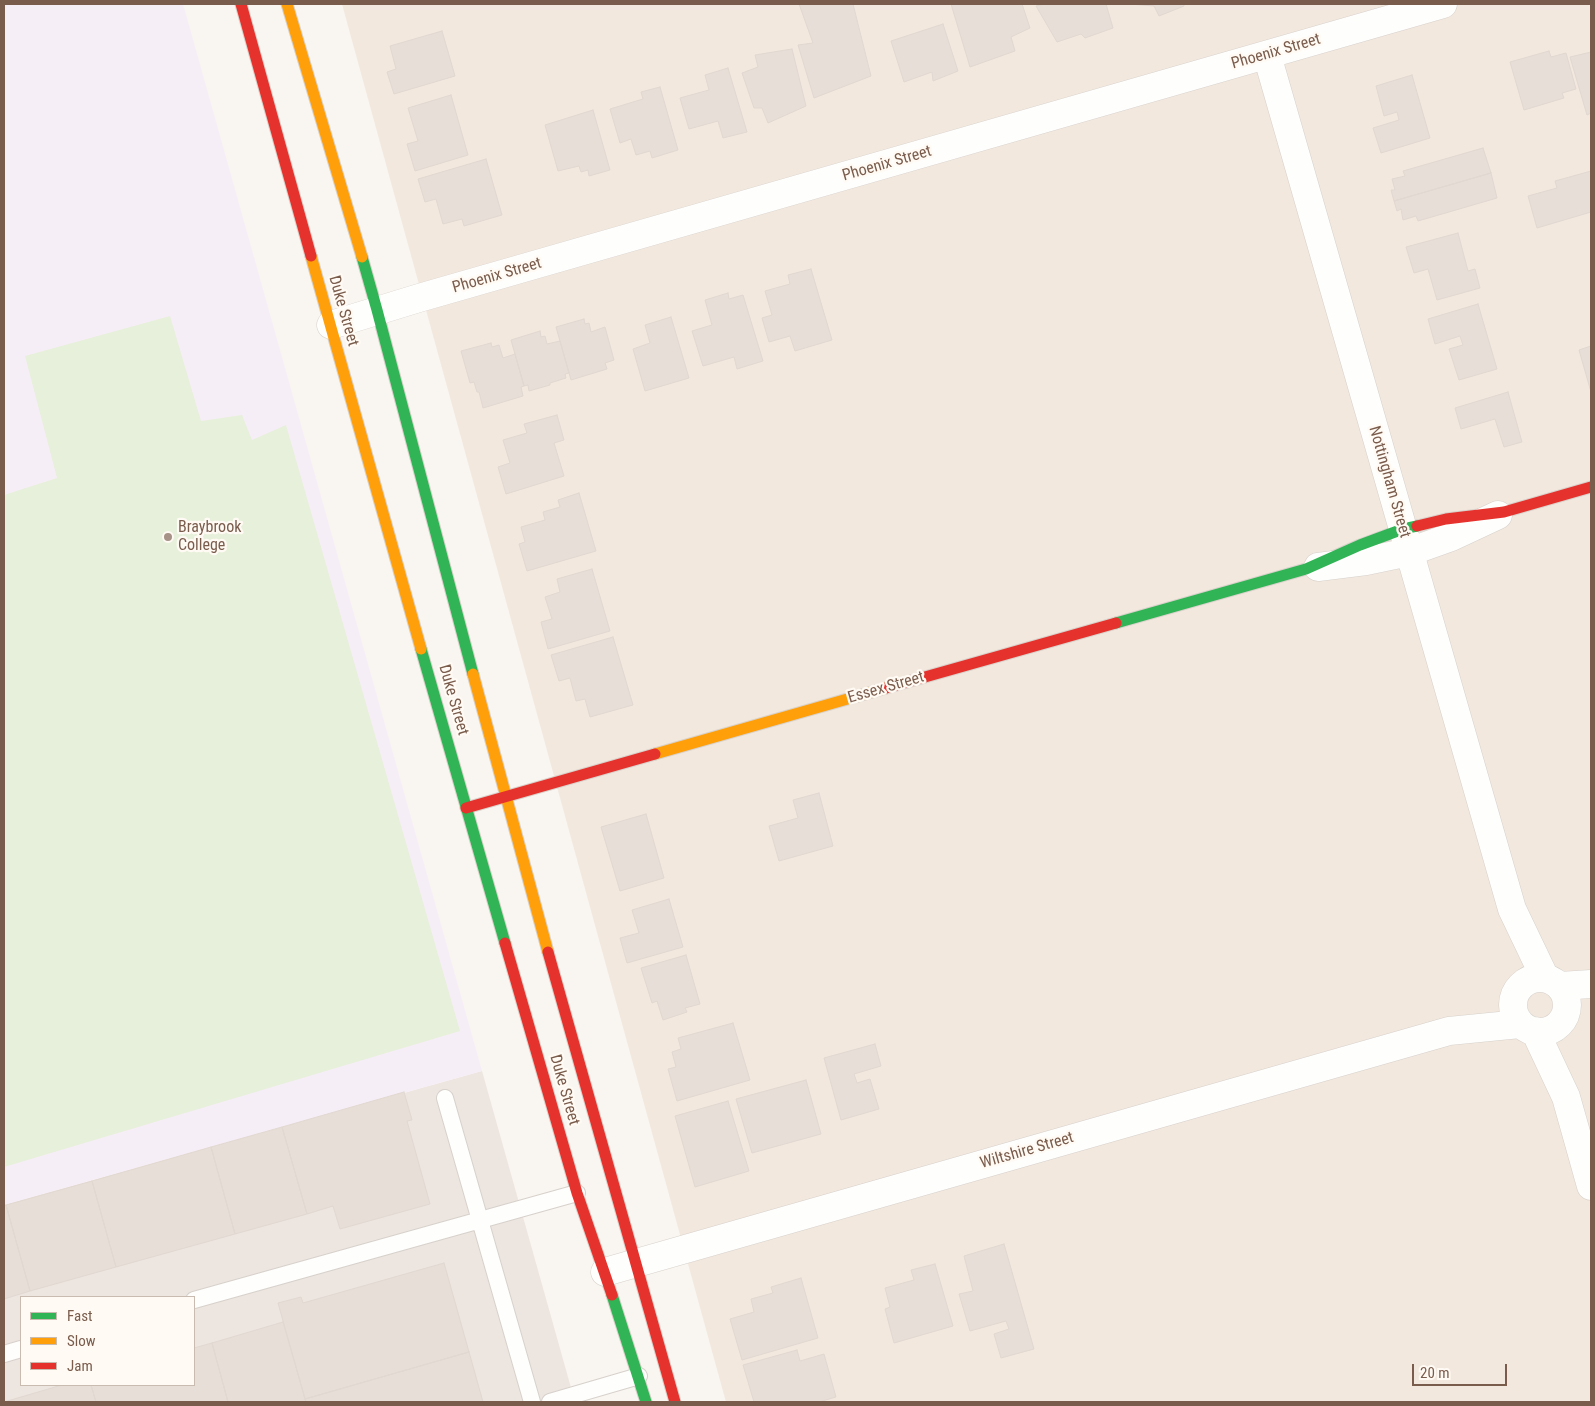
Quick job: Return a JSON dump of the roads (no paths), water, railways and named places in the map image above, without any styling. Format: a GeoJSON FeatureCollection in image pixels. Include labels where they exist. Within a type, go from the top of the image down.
{"type":"FeatureCollection","features":[{"type":"Feature","properties":{"kind":"street","name":"Duke Street"},"geometry":{"type":"LineString","coordinates":[[241,4],[466,808],[577,1193],[605,1272],[646,1402]]}},
{"type":"Feature","properties":{"kind":"street","name":"Duke Street"},"geometry":{"type":"LineString","coordinates":[[287,4],[377,310],[505,797],[675,1402]]}},
{"type":"Feature","properties":{"kind":"street","name":"Phoenix Street"},"geometry":{"type":"LineString","coordinates":[[331,325],[377,310],[1443,4]]}},
{"type":"Feature","properties":{"kind":"street","name":"Nottingham Street"},"geometry":{"type":"LineString","coordinates":[[1267,55],[1512,909],[1535,1013],[1566,1097],[1591,1186]]}},
{"type":"Feature","properties":{"kind":"street","name":"Essex Street"},"geometry":{"type":"LineString","coordinates":[[466,808],[1306,569],[1366,561],[1406,540],[1451,537],[1504,512],[1591,487]]}},
{"type":"Feature","properties":{"kind":"street","name":"Nottingham Street"},"geometry":{"type":"LineString","coordinates":[[1512,909],[1553,982],[1565,994],[1567,1004],[1535,1013]]}},
{"type":"Feature","properties":{"kind":"street"},"geometry":{"type":"LineString","coordinates":[[1535,1013],[1528,980],[1536,977],[1553,982],[1591,984]]}},
{"type":"Feature","properties":{"kind":"street","name":"Wiltshire Street"},"geometry":{"type":"LineString","coordinates":[[605,1272],[1450,1031],[1591,1000]]}},
{"type":"Feature","properties":{"kind":"lane"},"geometry":{"type":"LineString","coordinates":[[446,1098],[532,1402]]}},
{"type":"Feature","properties":{"kind":"lane"},"geometry":{"type":"LineString","coordinates":[[195,1300],[577,1193]]}},
{"type":"Feature","properties":{"kind":"lane"},"geometry":{"type":"LineString","coordinates":[[4,1354],[20,1349]]}},
{"type":"Feature","properties":{"kind":"lane"},"geometry":{"type":"LineString","coordinates":[[550,1402],[639,1376]]}},
{"type":"Feature","properties":{"kind":"place","name":"Braybrook College"},"geometry":{"type":"Point","coordinates":[168,537]}}]}
